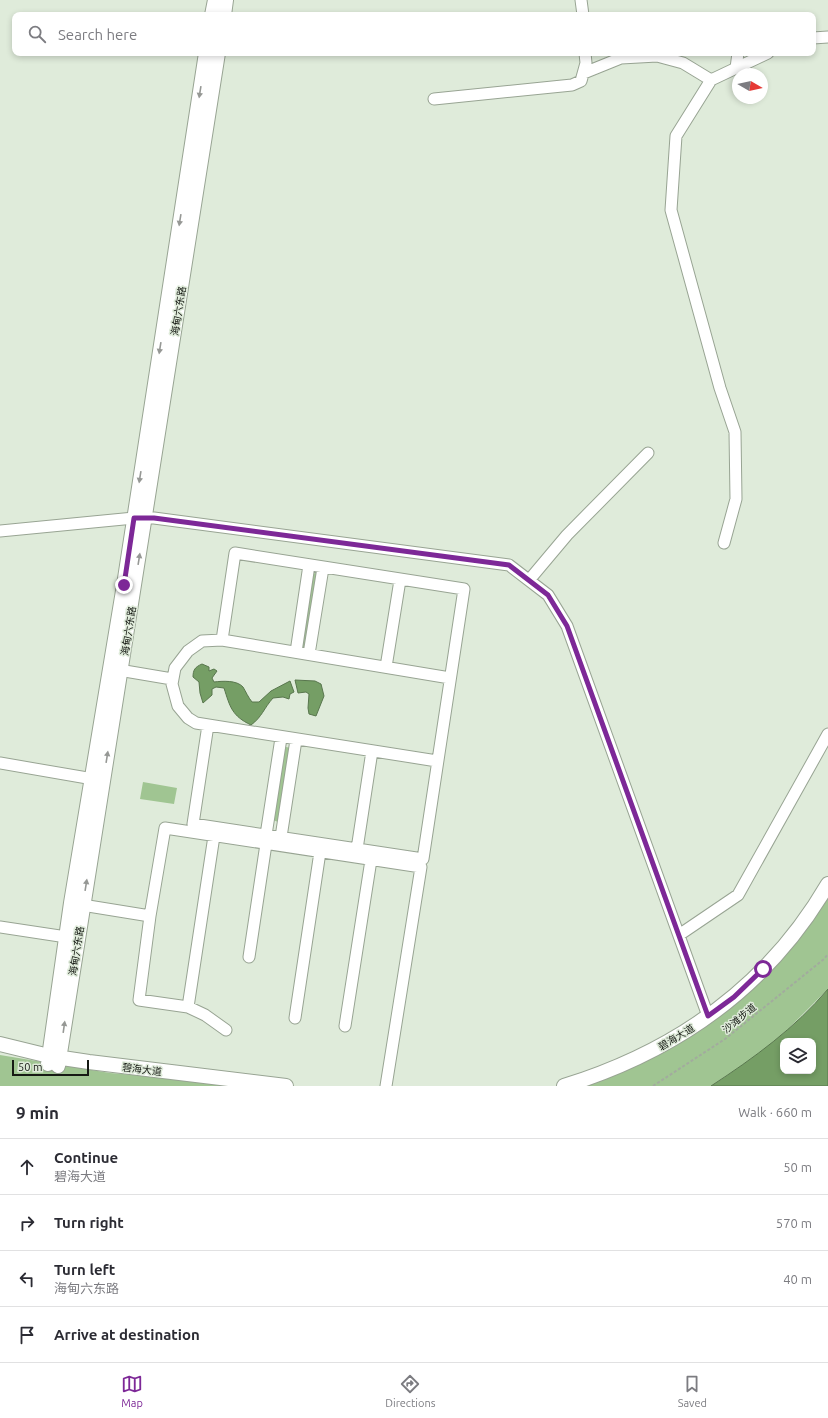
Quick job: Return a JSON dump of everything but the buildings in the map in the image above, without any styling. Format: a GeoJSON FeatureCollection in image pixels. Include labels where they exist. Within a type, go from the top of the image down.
{"type":"FeatureCollection","features":[{"type":"Feature","properties":{"kind":"main road"},"geometry":{"type":"LineString","coordinates":[[213,12],[215,0]]}},
{"type":"Feature","properties":{"kind":"main road"},"geometry":{"type":"LineString","coordinates":[[224,12],[226,0]]}},
{"type":"Feature","properties":{"kind":"main road","name":"海甸六东路"},"geometry":{"type":"LineString","coordinates":[[140,518],[206,56]]}},
{"type":"Feature","properties":{"kind":"main road","name":"海甸六东路"},"geometry":{"type":"LineString","coordinates":[[54,1061],[77,904],[217,56]]}},
{"type":"Feature","properties":{"kind":"main road","name":"碧海大道"},"geometry":{"type":"LineString","coordinates":[[564,1086],[608,1072],[630,1062],[680,1036],[708,1016],[743,988],[783,948],[807,918],[828,884]]}},
{"type":"Feature","properties":{"kind":"main road","name":"碧海大道"},"geometry":{"type":"LineString","coordinates":[[583,1086],[611,1076],[652,1058],[692,1035],[723,1013],[753,987],[780,960],[797,940],[828,896]]}},
{"type":"Feature","properties":{"kind":"main road","name":"碧海大道"},"geometry":{"type":"LineString","coordinates":[[0,1044],[54,1061],[286,1086]]}},
{"type":"Feature","properties":{"kind":"main road","name":"碧海大道"},"geometry":{"type":"LineString","coordinates":[[0,1052],[54,1061],[110,1073],[151,1075],[241,1086]]}},
{"type":"Feature","properties":{"kind":"street"},"geometry":{"type":"LineString","coordinates":[[582,0],[583,12]]}},
{"type":"Feature","properties":{"kind":"street"},"geometry":{"type":"LineString","coordinates":[[816,38],[828,37]]}},
{"type":"Feature","properties":{"kind":"street"},"geometry":{"type":"LineString","coordinates":[[434,100],[572,85],[581,81],[586,63],[585,56]]}},
{"type":"Feature","properties":{"kind":"street"},"geometry":{"type":"LineString","coordinates":[[584,73],[622,58],[657,56],[683,63],[711,80]]}},
{"type":"Feature","properties":{"kind":"street"},"geometry":{"type":"LineString","coordinates":[[736,68],[738,56]]}},
{"type":"Feature","properties":{"kind":"street"},"geometry":{"type":"LineString","coordinates":[[736,68],[748,57]]}},
{"type":"Feature","properties":{"kind":"street"},"geometry":{"type":"LineString","coordinates":[[724,543],[736,499],[735,432],[720,388],[671,210],[676,136],[711,80],[732,70]]}},
{"type":"Feature","properties":{"kind":"street"},"geometry":{"type":"LineString","coordinates":[[530,580],[567,535],[648,453]]}},
{"type":"Feature","properties":{"kind":"street"},"geometry":{"type":"LineString","coordinates":[[0,531],[140,518],[509,565],[548,595],[567,626],[708,1016]]}},
{"type":"Feature","properties":{"kind":"street"},"geometry":{"type":"LineString","coordinates":[[222,640],[235,554],[464,589],[386,1086]]}},
{"type":"Feature","properties":{"kind":"street"},"geometry":{"type":"LineString","coordinates":[[296,652],[309,565]]}},
{"type":"Feature","properties":{"kind":"street"},"geometry":{"type":"LineString","coordinates":[[309,654],[324,568]]}},
{"type":"Feature","properties":{"kind":"street"},"geometry":{"type":"LineString","coordinates":[[386,667],[400,580]]}},
{"type":"Feature","properties":{"kind":"street"},"geometry":{"type":"LineString","coordinates":[[437,761],[281,738],[196,723],[188,718],[178,706],[172,679],[175,668],[188,651],[202,641],[222,640],[450,678]]}},
{"type":"Feature","properties":{"kind":"street"},"geometry":{"type":"LineString","coordinates":[[116,670],[172,679]]}},
{"type":"Feature","properties":{"kind":"street"},"geometry":{"type":"LineString","coordinates":[[208,725],[193,824],[320,852],[371,860],[422,863]]}},
{"type":"Feature","properties":{"kind":"street"},"geometry":{"type":"LineString","coordinates":[[679,935],[738,894],[828,734]]}},
{"type":"Feature","properties":{"kind":"street"},"geometry":{"type":"LineString","coordinates":[[249,956],[281,738]]}},
{"type":"Feature","properties":{"kind":"street"},"geometry":{"type":"LineString","coordinates":[[281,837],[296,740]]}},
{"type":"Feature","properties":{"kind":"street"},"geometry":{"type":"LineString","coordinates":[[357,849],[372,751]]}},
{"type":"Feature","properties":{"kind":"street"},"geometry":{"type":"LineString","coordinates":[[0,762],[98,780]]}},
{"type":"Feature","properties":{"kind":"street"},"geometry":{"type":"LineString","coordinates":[[226,1030],[205,1015],[188,1007],[139,1000],[150,916],[165,828],[214,836],[266,840],[281,837],[357,849],[422,863]]}},
{"type":"Feature","properties":{"kind":"street"},"geometry":{"type":"LineString","coordinates":[[188,1007],[214,836]]}},
{"type":"Feature","properties":{"kind":"street"},"geometry":{"type":"LineString","coordinates":[[295,1018],[320,852]]}},
{"type":"Feature","properties":{"kind":"street"},"geometry":{"type":"LineString","coordinates":[[345,1026],[371,860]]}},
{"type":"Feature","properties":{"kind":"street"},"geometry":{"type":"LineString","coordinates":[[77,904],[150,916]]}},
{"type":"Feature","properties":{"kind":"street"},"geometry":{"type":"LineString","coordinates":[[0,928],[72,938]]}},
{"type":"Feature","properties":{"kind":"path","name":"沙滩步道"},"geometry":{"type":"LineString","coordinates":[[654,1086],[725,1039],[824,959],[828,954]]}},
{"type":"Feature","properties":{"kind":"shaded area"},"geometry":{"type":"Polygon","coordinates":[[[313,574],[318,574],[305,648],[301,646],[313,574]]]}},
{"type":"Feature","properties":{"kind":"shaded area"},"geometry":{"type":"Polygon","coordinates":[[[202,664],[209,667],[209,671],[214,669],[217,671],[212,678],[214,682],[221,681],[237,683],[243,687],[252,702],[259,702],[271,691],[290,681],[294,692],[290,694],[289,699],[283,697],[273,698],[258,719],[251,725],[240,718],[233,710],[228,701],[224,688],[216,687],[212,689],[212,695],[203,703],[199,682],[193,677],[193,672],[195,669],[202,664]]]}},
{"type":"Feature","properties":{"kind":"shaded area"},"geometry":{"type":"Polygon","coordinates":[[[295,680],[315,681],[321,684],[324,696],[316,716],[309,714],[309,694],[306,692],[298,693],[295,680]]]}},
{"type":"Feature","properties":{"kind":"shaded area"},"geometry":{"type":"Polygon","coordinates":[[[286,747],[291,748],[278,822],[273,820],[284,750],[286,747]]]}},
{"type":"Feature","properties":{"kind":"shaded area"},"geometry":{"type":"Polygon","coordinates":[[[143,782],[177,788],[174,804],[140,799],[143,782]]]}},
{"type":"Feature","properties":{"kind":"shaded area"},"geometry":{"type":"Polygon","coordinates":[[[828,895],[828,989],[788,1029],[758,1055],[711,1086],[575,1086],[692,1035],[828,895]]]}},
{"type":"Feature","properties":{"kind":"shaded area"},"geometry":{"type":"Polygon","coordinates":[[[828,989],[828,1086],[711,1086],[743,1065],[802,1017],[828,989]]]}},
{"type":"Feature","properties":{"kind":"shaded area"},"geometry":{"type":"Polygon","coordinates":[[[0,1055],[110,1073],[272,1086],[0,1086],[0,1055]]]}},
{"type":"Feature","properties":{"kind":"route"},"geometry":{"type":"LineString","coordinates":[[124,585],[134,518],[154,518],[509,565],[548,595],[567,626],[708,1016],[734,997],[763,969]]}}]}
